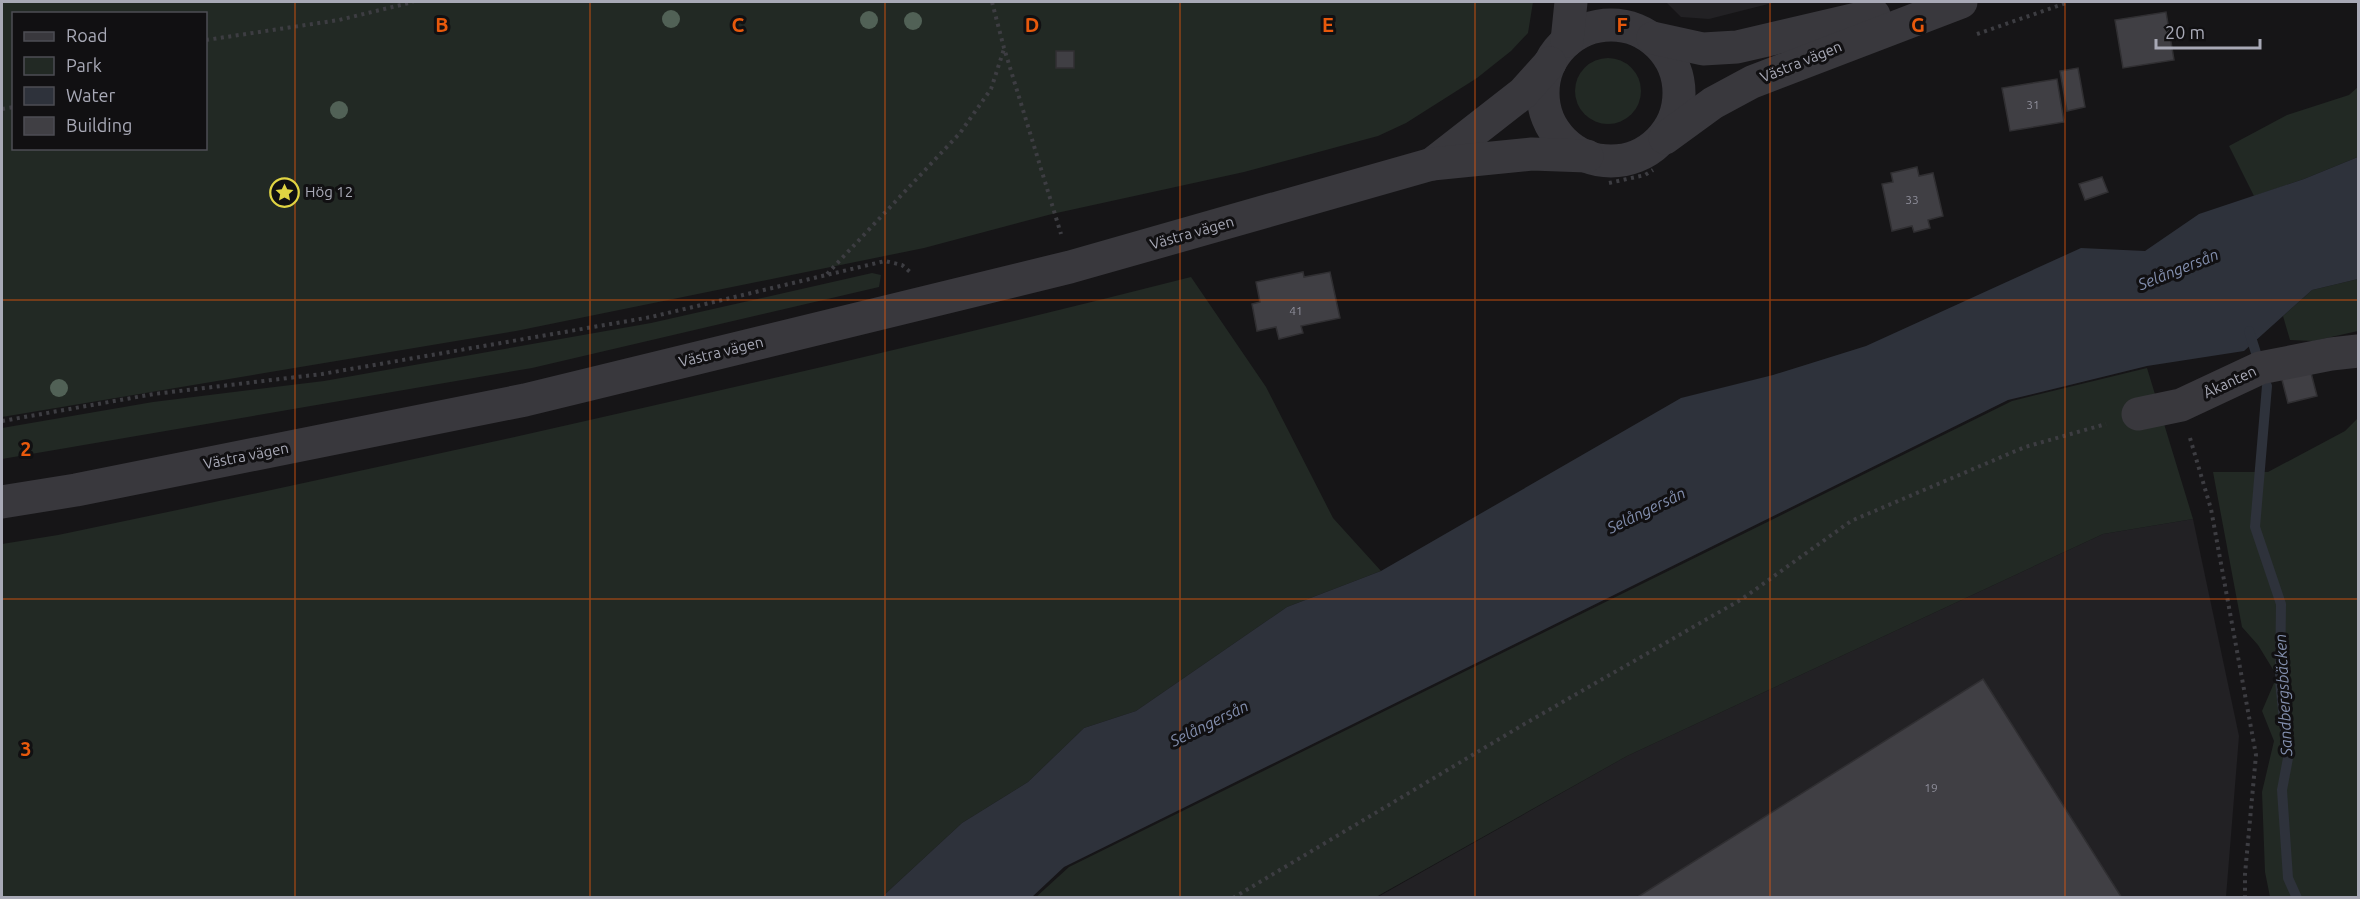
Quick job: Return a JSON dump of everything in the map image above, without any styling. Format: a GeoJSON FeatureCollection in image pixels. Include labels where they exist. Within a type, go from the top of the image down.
{"type":"FeatureCollection","features":[{"type":"Feature","properties":{"kind":"street"},"geometry":{"type":"LineString","coordinates":[[1558,52],[1583,30],[1636,22],[1673,64],[1679,85],[1675,118],[1653,146],[1623,160],[1611,161],[1587,156],[1562,140],[1552,126],[1545,106],[1544,90],[1558,52],[1571,2]]}},
{"type":"Feature","properties":{"kind":"street","name":"Västra vägen"},"geometry":{"type":"LineString","coordinates":[[1636,22],[1703,49],[1737,47],[1931,2]]}},
{"type":"Feature","properties":{"kind":"street","name":"Västra vägen"},"geometry":{"type":"LineString","coordinates":[[1653,146],[1713,103],[1752,82],[1961,2]]}},
{"type":"Feature","properties":{"kind":"street","name":"Västra vägen"},"geometry":{"type":"LineString","coordinates":[[1432,164],[1523,93],[1558,52]]}},
{"type":"Feature","properties":{"kind":"street","name":"Västra vägen"},"geometry":{"type":"LineString","coordinates":[[2,502],[76,490],[525,400],[1070,267],[1432,164],[1532,154],[1587,156]]}},
{"type":"Feature","properties":{"kind":"street","name":"Åkanten"},"geometry":{"type":"LineString","coordinates":[[2138,414],[2181,405],[2260,368],[2358,351]]}},
{"type":"Feature","properties":{"kind":"path"},"geometry":{"type":"LineString","coordinates":[[207,40],[339,20],[413,2]]}},
{"type":"Feature","properties":{"kind":"path"},"geometry":{"type":"LineString","coordinates":[[992,2],[1063,241]]}},
{"type":"Feature","properties":{"kind":"path"},"geometry":{"type":"LineString","coordinates":[[826,274],[960,133],[991,89],[1004,48]]}},
{"type":"Feature","properties":{"kind":"path"},"geometry":{"type":"LineString","coordinates":[[2,421],[154,394],[322,374],[639,320],[885,261],[902,265],[915,275]]}},
{"type":"Feature","properties":{"kind":"path"},"geometry":{"type":"LineString","coordinates":[[2181,405],[2211,510],[2256,755],[2245,897]]}},
{"type":"Feature","properties":{"kind":"path"},"geometry":{"type":"LineString","coordinates":[[1233,897],[1526,723],[1742,599],[1851,521],[2025,447],[2138,414]]}},
{"type":"Feature","properties":{"kind":"shaded area"},"geometry":{"type":"Polygon","coordinates":[[[1666,2],[1776,2],[1709,19],[1681,17],[1666,2]]]}},
{"type":"Feature","properties":{"kind":"shaded area"},"geometry":{"type":"Polygon","coordinates":[[[2193,519],[2239,736],[2226,897],[1376,898],[1627,756],[2103,534],[2193,519]]]}},
{"type":"Feature","properties":{"kind":"green space"},"geometry":{"type":"Polygon","coordinates":[[[2,2],[1533,2],[1528,33],[1511,51],[1477,78],[1406,123],[1378,136],[1244,172],[1052,214],[924,248],[516,331],[2,417],[2,2]]]}},
{"type":"Feature","properties":{"kind":"green space"},"geometry":{"type":"Polygon","coordinates":[[[1608,58],[1621,61],[1631,68],[1638,78],[1641,91],[1638,104],[1631,114],[1621,121],[1608,124],[1595,121],[1585,114],[1578,104],[1575,91],[1578,78],[1585,68],[1595,61],[1608,58]]]}},
{"type":"Feature","properties":{"kind":"green space"},"geometry":{"type":"Polygon","coordinates":[[[2358,87],[2358,157],[2254,196],[2229,146],[2287,115],[2349,95],[2358,87]]]}},
{"type":"Feature","properties":{"kind":"green space"},"geometry":{"type":"Polygon","coordinates":[[[872,273],[881,275],[879,287],[532,368],[2,459],[2,428],[153,402],[324,381],[651,323],[872,273]]]}},
{"type":"Feature","properties":{"kind":"green space"},"geometry":{"type":"Polygon","coordinates":[[[1191,277],[1266,387],[1333,518],[1381,571],[1287,607],[1136,711],[1084,728],[1028,782],[962,823],[882,897],[2,898],[2,544],[58,535],[484,444],[909,346],[1191,277]]]}},
{"type":"Feature","properties":{"kind":"green space"},"geometry":{"type":"Polygon","coordinates":[[[2358,279],[2358,331],[2313,341],[2290,340],[2283,316],[2312,290],[2358,279]]]}},
{"type":"Feature","properties":{"kind":"green space"},"geometry":{"type":"Polygon","coordinates":[[[2147,368],[2193,519],[2103,534],[1627,756],[1376,897],[1035,898],[1069,867],[2012,401],[2147,368]]]}},
{"type":"Feature","properties":{"kind":"green space"},"geometry":{"type":"Polygon","coordinates":[[[2358,418],[2358,897],[2270,897],[2265,872],[2262,792],[2274,741],[2262,711],[2277,676],[2258,645],[2242,627],[2213,472],[2268,472],[2345,431],[2358,418]]]}},
{"type":"Feature","properties":{"kind":"water","name":"Selångersån"},"geometry":{"type":"Polygon","coordinates":[[[2358,157],[2358,279],[2312,290],[2244,351],[2147,366],[2008,400],[1064,867],[1032,897],[882,897],[962,823],[1028,782],[1084,728],[1136,711],[1287,607],[1381,571],[1681,398],[1773,375],[1866,346],[2081,248],[2145,251],[2199,214],[2304,179],[2358,157]]]}},
{"type":"Feature","properties":{"kind":"building"},"geometry":{"type":"Polygon","coordinates":[[[2166,12],[2174,60],[2123,68],[2115,20],[2166,12]]]}},
{"type":"Feature","properties":{"kind":"building"},"geometry":{"type":"Polygon","coordinates":[[[1056,51],[1074,51],[1074,68],[1056,68],[1056,51]]]}},
{"type":"Feature","properties":{"kind":"building"},"geometry":{"type":"Polygon","coordinates":[[[2078,68],[2085,107],[2067,111],[2060,71],[2078,68]]]}},
{"type":"Feature","properties":{"kind":"building"},"geometry":{"type":"Polygon","coordinates":[[[2057,79],[2064,122],[2010,131],[2002,88],[2057,79]]]}},
{"type":"Feature","properties":{"kind":"building"},"geometry":{"type":"Polygon","coordinates":[[[1917,167],[1919,176],[1933,173],[1943,216],[1928,220],[1930,228],[1914,232],[1912,226],[1892,231],[1882,184],[1893,182],[1891,173],[1917,167]]]}},
{"type":"Feature","properties":{"kind":"building"},"geometry":{"type":"Polygon","coordinates":[[[2102,177],[2108,192],[2085,200],[2079,184],[2102,177]]]}},
{"type":"Feature","properties":{"kind":"building"},"geometry":{"type":"Polygon","coordinates":[[[1303,272],[1304,277],[1330,272],[1340,318],[1301,326],[1303,333],[1279,339],[1276,327],[1257,331],[1252,304],[1260,302],[1256,282],[1303,272]]]}},
{"type":"Feature","properties":{"kind":"building"},"geometry":{"type":"Polygon","coordinates":[[[2310,369],[2317,396],[2288,403],[2281,376],[2310,369]]]}},
{"type":"Feature","properties":{"kind":"building"},"geometry":{"type":"Polygon","coordinates":[[[1983,679],[2122,898],[1636,898],[1983,679]]]}},
{"type":"Feature","properties":{"kind":"waterway","name":"Sandbergsbäcken"},"geometry":{"type":"LineString","coordinates":[[2249,331],[2257,356]]}},
{"type":"Feature","properties":{"kind":"waterway","name":"Sandbergsbäcken"},"geometry":{"type":"LineString","coordinates":[[2267,386],[2255,527],[2281,604],[2280,681],[2288,758],[2282,790],[2288,878],[2297,898]]}},
{"type":"Feature","properties":{"kind":"place","name":"Hög 12"},"geometry":{"type":"Point","coordinates":[284,192]}}]}
